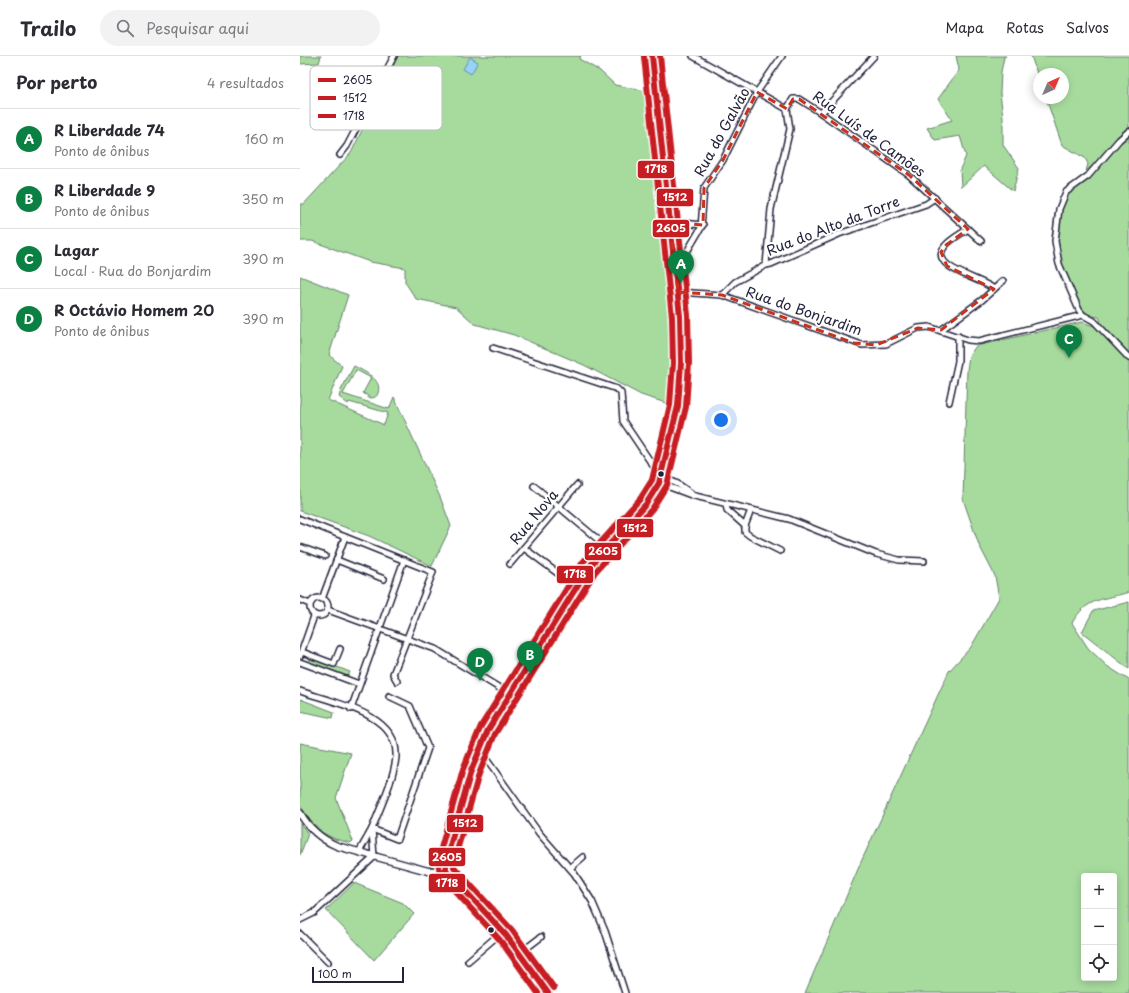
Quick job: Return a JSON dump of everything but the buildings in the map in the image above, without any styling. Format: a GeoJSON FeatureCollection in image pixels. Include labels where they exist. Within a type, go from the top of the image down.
{"type":"FeatureCollection","features":[{"type":"Feature","properties":{"kind":"street"},"geometry":{"type":"LineString","coordinates":[[389,66],[394,56]]}},
{"type":"Feature","properties":{"kind":"street"},"geometry":{"type":"LineString","coordinates":[[548,993],[520,953],[503,932],[446,870],[446,860],[471,771],[488,730],[511,695],[589,566],[646,504],[659,483],[678,406],[681,363],[678,292],[652,56]]}},
{"type":"Feature","properties":{"kind":"street"},"geometry":{"type":"LineString","coordinates":[[693,56],[787,109],[790,129],[771,209],[766,265]]}},
{"type":"Feature","properties":{"kind":"street","name":"Rua do Galvão"},"geometry":{"type":"LineString","coordinates":[[675,264],[682,260],[702,225],[704,188],[723,160],[758,92],[782,56]]}},
{"type":"Feature","properties":{"kind":"street"},"geometry":{"type":"LineString","coordinates":[[822,113],[874,56]]}},
{"type":"Feature","properties":{"kind":"street","name":"Rua Luís de Camões"},"geometry":{"type":"LineString","coordinates":[[787,109],[793,99],[799,99],[822,113],[909,174],[981,240]]}},
{"type":"Feature","properties":{"kind":"street"},"geometry":{"type":"LineString","coordinates":[[340,155],[347,146],[355,130]]}},
{"type":"Feature","properties":{"kind":"street"},"geometry":{"type":"LineString","coordinates":[[1129,131],[1119,140],[1088,176],[1066,192],[1058,209],[1055,241],[1059,264],[1072,298],[1083,315],[1094,321],[1129,358]]}},
{"type":"Feature","properties":{"kind":"street","name":"Rua do Alto da Torre"},"geometry":{"type":"LineString","coordinates":[[722,295],[735,282],[766,265],[839,234],[926,204],[935,198]]}},
{"type":"Feature","properties":{"kind":"street"},"geometry":{"type":"LineString","coordinates":[[670,222],[702,225]]}},
{"type":"Feature","properties":{"kind":"street"},"geometry":{"type":"LineString","coordinates":[[968,229],[946,245],[941,252],[942,260],[947,266],[994,288]]}},
{"type":"Feature","properties":{"kind":"street"},"geometry":{"type":"LineString","coordinates":[[941,330],[982,300],[1002,281]]}},
{"type":"Feature","properties":{"kind":"street","name":"Rua do Bonjardim"},"geometry":{"type":"LineString","coordinates":[[678,292],[722,295],[862,345],[886,344],[918,328],[929,327],[979,341],[1083,315]]}},
{"type":"Feature","properties":{"kind":"street"},"geometry":{"type":"LineString","coordinates":[[949,402],[958,361],[958,336]]}},
{"type":"Feature","properties":{"kind":"street"},"geometry":{"type":"LineString","coordinates":[[493,348],[617,389],[621,393],[623,421],[660,476],[678,484],[695,496]]}},
{"type":"Feature","properties":{"kind":"street"},"geometry":{"type":"LineString","coordinates":[[659,483],[695,496],[804,525],[876,554],[899,560],[924,561]]}},
{"type":"Feature","properties":{"kind":"street","name":"Rua Nova"},"geometry":{"type":"LineString","coordinates":[[510,564],[577,485]]}},
{"type":"Feature","properties":{"kind":"street"},"geometry":{"type":"LineString","coordinates":[[534,486],[607,547]]}},
{"type":"Feature","properties":{"kind":"street"},"geometry":{"type":"LineString","coordinates":[[726,504],[727,510],[746,526]]}},
{"type":"Feature","properties":{"kind":"street"},"geometry":{"type":"LineString","coordinates":[[751,510],[745,532],[780,551]]}},
{"type":"Feature","properties":{"kind":"street"},"geometry":{"type":"LineString","coordinates":[[300,519],[433,572],[393,674],[397,681]]}},
{"type":"Feature","properties":{"kind":"street"},"geometry":{"type":"LineString","coordinates":[[322,598],[345,537]]}},
{"type":"Feature","properties":{"kind":"street"},"geometry":{"type":"LineString","coordinates":[[300,547],[325,556]]}},
{"type":"Feature","properties":{"kind":"street"},"geometry":{"type":"LineString","coordinates":[[524,548],[576,587]]}},
{"type":"Feature","properties":{"kind":"street"},"geometry":{"type":"LineString","coordinates":[[337,560],[384,580]]}},
{"type":"Feature","properties":{"kind":"street"},"geometry":{"type":"LineString","coordinates":[[351,708],[404,560]]}},
{"type":"Feature","properties":{"kind":"street"},"geometry":{"type":"LineString","coordinates":[[314,616],[310,610],[310,604],[314,599],[322,598]]}},
{"type":"Feature","properties":{"kind":"street"},"geometry":{"type":"LineString","coordinates":[[322,598],[327,603],[328,610]]}},
{"type":"Feature","properties":{"kind":"street"},"geometry":{"type":"LineString","coordinates":[[300,600],[310,604]]}},
{"type":"Feature","properties":{"kind":"street"},"geometry":{"type":"LineString","coordinates":[[328,610],[435,649],[511,695]]}},
{"type":"Feature","properties":{"kind":"street"},"geometry":{"type":"LineString","coordinates":[[314,616],[322,616],[328,610]]}},
{"type":"Feature","properties":{"kind":"street"},"geometry":{"type":"LineString","coordinates":[[314,616],[301,654],[334,664],[340,649]]}},
{"type":"Feature","properties":{"kind":"street"},"geometry":{"type":"LineString","coordinates":[[300,662],[359,684]]}},
{"type":"Feature","properties":{"kind":"street"},"geometry":{"type":"LineString","coordinates":[[300,691],[374,717],[390,733],[396,755],[394,766],[372,829],[359,852]]}},
{"type":"Feature","properties":{"kind":"street"},"geometry":{"type":"LineString","coordinates":[[372,829],[397,839],[428,748],[410,706],[389,696]]}},
{"type":"Feature","properties":{"kind":"street"},"geometry":{"type":"LineString","coordinates":[[479,749],[539,833],[570,868],[592,901],[606,931],[625,993]]}},
{"type":"Feature","properties":{"kind":"street"},"geometry":{"type":"LineString","coordinates":[[300,813],[314,832],[326,841],[374,857],[428,871],[446,870]]}},
{"type":"Feature","properties":{"kind":"street"},"geometry":{"type":"LineString","coordinates":[[372,829],[374,857]]}},
{"type":"Feature","properties":{"kind":"street"},"geometry":{"type":"LineString","coordinates":[[300,920],[314,913],[374,857]]}},
{"type":"Feature","properties":{"kind":"street"},"geometry":{"type":"LineString","coordinates":[[570,868],[583,857]]}},
{"type":"Feature","properties":{"kind":"street"},"geometry":{"type":"LineString","coordinates":[[468,961],[503,932]]}},
{"type":"Feature","properties":{"kind":"street"},"geometry":{"type":"LineString","coordinates":[[300,934],[328,962]]}},
{"type":"Feature","properties":{"kind":"street"},"geometry":{"type":"LineString","coordinates":[[520,953],[541,937]]}},
{"type":"Feature","properties":{"kind":"highlighted area"},"geometry":{"type":"Polygon","coordinates":[[[757,92],[787,109],[793,99],[799,99],[909,175],[968,229],[946,245],[941,252],[947,266],[994,289],[941,330],[918,328],[876,345],[854,343],[722,295],[678,292],[670,222],[703,225],[704,188],[723,160],[757,92]]]}},
{"type":"Feature","properties":{"kind":"green space"},"geometry":{"type":"Polygon","coordinates":[[[300,56],[321,56],[319,63],[300,64],[300,56]]]}},
{"type":"Feature","properties":{"kind":"green space"},"geometry":{"type":"Polygon","coordinates":[[[398,56],[581,56],[579,59],[600,71],[615,85],[646,91],[666,241],[676,385],[666,403],[641,395],[584,365],[514,335],[475,324],[456,307],[416,299],[405,282],[405,268],[370,262],[312,241],[300,241],[300,204],[304,204],[351,153],[362,130],[442,130],[442,66],[393,66],[398,56]]]}},
{"type":"Feature","properties":{"kind":"green space"},"geometry":{"type":"Polygon","coordinates":[[[956,56],[1006,56],[1004,57],[1001,72],[1000,93],[1003,117],[1003,145],[1019,168],[1013,191],[984,166],[961,187],[960,169],[966,156],[960,136],[935,140],[927,128],[952,120],[938,99],[959,70],[956,56]]]}},
{"type":"Feature","properties":{"kind":"green space"},"geometry":{"type":"Polygon","coordinates":[[[1031,56],[1129,56],[1129,592],[1104,598],[1090,604],[1084,608],[1072,623],[1088,648],[1107,666],[1129,680],[1129,993],[805,993],[861,862],[949,671],[971,647],[999,598],[995,576],[979,545],[963,499],[967,370],[969,356],[976,346],[1082,322],[1094,326],[1101,322],[1099,317],[1085,315],[1068,281],[1061,262],[1057,241],[1057,222],[1062,204],[1072,190],[1090,179],[1095,169],[1114,147],[1086,171],[1088,164],[1085,158],[1062,145],[1048,104],[1069,104],[1069,68],[1035,68],[1031,56]]]}},
{"type":"Feature","properties":{"kind":"green space"},"geometry":{"type":"Polygon","coordinates":[[[300,276],[348,295],[329,355],[342,366],[328,400],[384,425],[388,413],[349,402],[348,404],[339,397],[341,390],[354,366],[371,376],[378,384],[379,388],[375,397],[368,398],[368,396],[363,393],[371,378],[356,370],[343,394],[389,409],[394,397],[440,497],[451,526],[432,566],[369,536],[300,511],[300,276]]]}},
{"type":"Feature","properties":{"kind":"green space"},"geometry":{"type":"Polygon","coordinates":[[[1129,602],[1129,669],[1082,632],[1093,611],[1129,602]]]}},
{"type":"Feature","properties":{"kind":"green space"},"geometry":{"type":"Polygon","coordinates":[[[311,657],[350,672],[347,678],[309,663],[311,657]]]}},
{"type":"Feature","properties":{"kind":"green space"},"geometry":{"type":"Polygon","coordinates":[[[300,699],[334,712],[333,718],[300,711],[300,699]]]}},
{"type":"Feature","properties":{"kind":"green space"},"geometry":{"type":"Polygon","coordinates":[[[300,743],[351,753],[336,798],[353,841],[350,843],[335,839],[321,832],[310,820],[300,805],[300,743]]]}},
{"type":"Feature","properties":{"kind":"green space"},"geometry":{"type":"Polygon","coordinates":[[[300,823],[308,834],[300,855],[300,823]]]}},
{"type":"Feature","properties":{"kind":"green space"},"geometry":{"type":"Polygon","coordinates":[[[354,883],[403,903],[414,914],[374,960],[326,910],[354,883]]]}},
{"type":"Feature","properties":{"kind":"water"},"geometry":{"type":"Polygon","coordinates":[[[470,57],[478,62],[471,74],[463,69],[470,57]]]}},
{"type":"Feature","properties":{"kind":"transit line","name":"2605"},"geometry":{"type":"LineString","coordinates":[[548,993],[506,935],[446,870],[446,860],[471,771],[488,730],[589,567],[646,504],[659,483],[678,406],[681,363],[680,316],[652,56]]}},
{"type":"Feature","properties":{"kind":"transit line","name":"1512"},"geometry":{"type":"LineString","coordinates":[[554,988],[512,930],[454,867],[454,861],[479,774],[495,734],[595,572],[652,509],[667,485],[686,407],[689,363],[688,315],[660,56]]}},
{"type":"Feature","properties":{"kind":"transit line","name":"1718"},"geometry":{"type":"LineString","coordinates":[[538,993],[500,940],[440,875],[438,859],[463,769],[481,726],[583,562],[640,499],[652,480],[670,405],[673,363],[672,317],[644,57]]}},
{"type":"Feature","properties":{"kind":"place","name":"R Liberdade 74"},"geometry":{"type":"Point","coordinates":[681,283]}},
{"type":"Feature","properties":{"kind":"place","name":"Lagar"},"geometry":{"type":"Point","coordinates":[1069,358]}},
{"type":"Feature","properties":{"kind":"place","name":"R Liberdade 9"},"geometry":{"type":"Point","coordinates":[530,674]}},
{"type":"Feature","properties":{"kind":"place","name":"R Octávio Homem 20"},"geometry":{"type":"Point","coordinates":[480,681]}}]}
